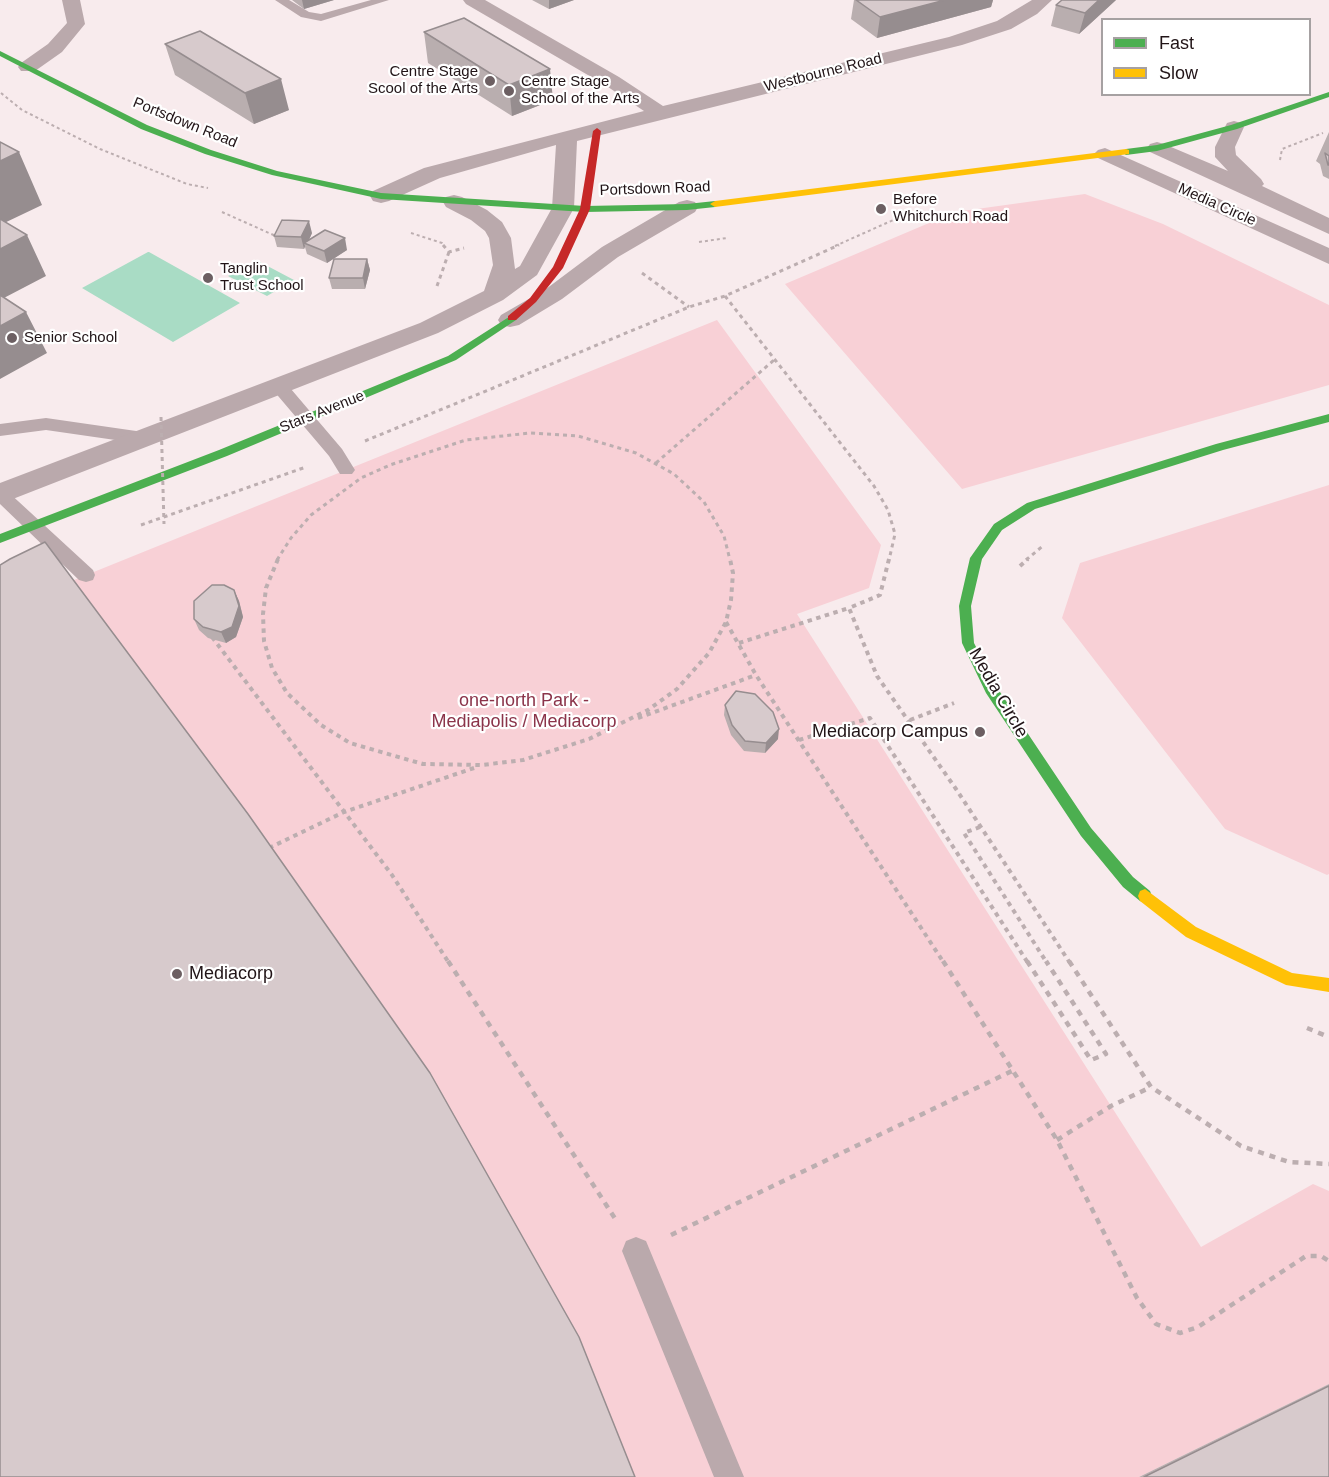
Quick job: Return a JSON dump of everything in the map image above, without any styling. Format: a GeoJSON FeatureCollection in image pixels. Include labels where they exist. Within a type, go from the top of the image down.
{"type":"FeatureCollection","features":[{"type":"Feature","properties":{"kind":"street"},"geometry":{"type":"LineString","coordinates":[[28,67],[55,48],[76,24],[71,0]]}},
{"type":"Feature","properties":{"kind":"street"},"geometry":{"type":"LineString","coordinates":[[472,0],[612,81],[660,113]]}},
{"type":"Feature","properties":{"kind":"street","name":"Westbourne Road"},"geometry":{"type":"LineString","coordinates":[[381,196],[432,174],[567,136],[597,131],[660,113],[955,41],[1004,25],[1031,10],[1043,0]]}},
{"type":"Feature","properties":{"kind":"street","name":"Portsdown Road"},"geometry":{"type":"LineString","coordinates":[[0,53],[144,127],[208,152],[275,173],[381,196],[574,208],[687,207],[1157,148],[1234,127],[1329,94]]}},
{"type":"Feature","properties":{"kind":"street"},"geometry":{"type":"LineString","coordinates":[[1234,127],[1225,147],[1226,158],[1269,197]]}},
{"type":"Feature","properties":{"kind":"street"},"geometry":{"type":"LineString","coordinates":[[0,494],[429,328],[495,296],[529,270],[574,208],[597,131]]}},
{"type":"Feature","properties":{"kind":"street"},"geometry":{"type":"LineString","coordinates":[[567,136],[574,208]]}},
{"type":"Feature","properties":{"kind":"street","name":"Media Circle"},"geometry":{"type":"LineString","coordinates":[[1157,148],[1269,197],[1329,227]]}},
{"type":"Feature","properties":{"kind":"street","name":"Media Circle"},"geometry":{"type":"LineString","coordinates":[[1105,154],[1329,257]]}},
{"type":"Feature","properties":{"kind":"street"},"geometry":{"type":"LineString","coordinates":[[454,202],[479,215],[494,227],[500,238],[505,265],[495,296]]}},
{"type":"Feature","properties":{"kind":"street"},"geometry":{"type":"LineString","coordinates":[[510,320],[554,294],[610,252],[687,207]]}},
{"type":"Feature","properties":{"kind":"street","name":"Stars Avenue"},"geometry":{"type":"LineString","coordinates":[[0,539],[305,419],[452,358],[510,320],[533,300],[558,268],[574,208]]}},
{"type":"Feature","properties":{"kind":"street","name":"Media Circle"},"geometry":{"type":"LineString","coordinates":[[1329,418],[1221,447],[1031,506],[998,527],[976,558],[965,606],[968,643],[992,689],[1086,832],[1128,882],[1191,932],[1290,980],[1329,985]]}},
{"type":"Feature","properties":{"kind":"lane"},"geometry":{"type":"LineString","coordinates":[[281,0],[305,15],[321,18],[383,0]]}},
{"type":"Feature","properties":{"kind":"lane"},"geometry":{"type":"LineString","coordinates":[[279,386],[336,453],[346,470]]}},
{"type":"Feature","properties":{"kind":"lane"},"geometry":{"type":"LineString","coordinates":[[0,430],[46,424],[143,438]]}},
{"type":"Feature","properties":{"kind":"lane"},"geometry":{"type":"LineString","coordinates":[[0,494],[86,575]]}},
{"type":"Feature","properties":{"kind":"lane"},"geometry":{"type":"LineString","coordinates":[[636,1251],[729,1477]]}},
{"type":"Feature","properties":{"kind":"path"},"geometry":{"type":"LineString","coordinates":[[1282,169],[1282,149],[1329,131]]}},
{"type":"Feature","properties":{"kind":"path"},"geometry":{"type":"LineString","coordinates":[[140,525],[296,471],[689,307],[725,296],[917,209]]}},
{"type":"Feature","properties":{"kind":"path"},"geometry":{"type":"LineString","coordinates":[[222,212],[281,239]]}},
{"type":"Feature","properties":{"kind":"path"},"geometry":{"type":"LineString","coordinates":[[642,273],[689,307]]}},
{"type":"Feature","properties":{"kind":"path"},"geometry":{"type":"LineString","coordinates":[[725,296],[874,486],[892,522],[895,534],[880,595],[849,608],[739,644]]}},
{"type":"Feature","properties":{"kind":"path"},"geometry":{"type":"LineString","coordinates":[[656,463],[774,360]]}},
{"type":"Feature","properties":{"kind":"path"},"geometry":{"type":"LineString","coordinates":[[161,417],[164,525]]}},
{"type":"Feature","properties":{"kind":"path"},"geometry":{"type":"LineString","coordinates":[[482,765],[423,764],[367,750],[335,735],[297,704],[272,668],[264,641],[263,628],[266,588],[283,549],[311,516],[334,496],[361,478],[390,465],[466,440],[514,434],[562,434],[622,448],[656,463],[695,492],[711,513],[724,536],[733,573],[731,600],[726,622],[709,652],[683,683],[648,710],[614,727]]}},
{"type":"Feature","properties":{"kind":"path"},"geometry":{"type":"LineString","coordinates":[[1013,572],[1045,543]]}},
{"type":"Feature","properties":{"kind":"path"},"geometry":{"type":"LineString","coordinates":[[849,608],[877,676],[910,720],[1151,1087],[1241,1146],[1289,1162],[1329,1164]]}},
{"type":"Feature","properties":{"kind":"path"},"geometry":{"type":"LineString","coordinates":[[726,622],[756,675],[1014,1070],[1057,1140],[1137,1298],[1156,1324],[1180,1333],[1198,1327],[1306,1256],[1321,1256],[1329,1262]]}},
{"type":"Feature","properties":{"kind":"path"},"geometry":{"type":"LineString","coordinates":[[211,634],[392,875],[636,1251],[1014,1070]]}},
{"type":"Feature","properties":{"kind":"path"},"geometry":{"type":"LineString","coordinates":[[267,849],[344,812],[482,765],[543,755],[756,675]]}},
{"type":"Feature","properties":{"kind":"path"},"geometry":{"type":"LineString","coordinates":[[910,720],[992,689]]}},
{"type":"Feature","properties":{"kind":"path"},"geometry":{"type":"LineString","coordinates":[[799,740],[870,718],[1091,1060],[1106,1054],[964,833],[981,827]]}},
{"type":"Feature","properties":{"kind":"path"},"geometry":{"type":"LineString","coordinates":[[1297,1024],[1329,1037]]}},
{"type":"Feature","properties":{"kind":"path"},"geometry":{"type":"LineString","coordinates":[[1057,1140],[1112,1106],[1151,1087]]}},
{"type":"Feature","properties":{"kind":"green space"},"geometry":{"type":"Polygon","coordinates":[[[1085,194],[1163,224],[1329,305],[1329,385],[962,489],[785,284],[955,212],[1085,194]]]}},
{"type":"Feature","properties":{"kind":"green space","name":"one-north Park - Mediapolis / Mediacorp"},"geometry":{"type":"Polygon","coordinates":[[[717,320],[881,545],[869,588],[797,614],[1201,1247],[1313,1184],[1329,1191],[1329,1384],[1139,1477],[634,1477],[69,582],[717,320]]]}},
{"type":"Feature","properties":{"kind":"green space"},"geometry":{"type":"Polygon","coordinates":[[[1329,485],[1329,874],[1327,875],[1225,829],[1062,618],[1080,563],[1329,485]]]}},
{"type":"Feature","properties":{"kind":"shaded area"},"geometry":{"type":"Polygon","coordinates":[[[148,252],[240,303],[173,342],[82,288],[148,252]]]}},
{"type":"Feature","properties":{"kind":"shaded area"},"geometry":{"type":"Polygon","coordinates":[[[258,261],[294,280],[267,296],[228,276],[258,261]]]}},
{"type":"Feature","properties":{"kind":"building"},"geometry":{"type":"Polygon","coordinates":[[[856,0],[945,0],[880,17],[856,0]]]}},
{"type":"Feature","properties":{"kind":"building"},"geometry":{"type":"Polygon","coordinates":[[[1062,0],[1099,0],[1085,13],[1056,5],[1062,0]]]}},
{"type":"Feature","properties":{"kind":"building"},"geometry":{"type":"Polygon","coordinates":[[[464,18],[550,69],[509,85],[424,32],[464,18]]]}},
{"type":"Feature","properties":{"kind":"building"},"geometry":{"type":"Polygon","coordinates":[[[200,31],[281,79],[245,93],[165,44],[200,31]]]}},
{"type":"Feature","properties":{"kind":"building"},"geometry":{"type":"Polygon","coordinates":[[[0,142],[19,152],[0,161],[0,142]]]}},
{"type":"Feature","properties":{"kind":"building"},"geometry":{"type":"Polygon","coordinates":[[[1325,153],[1329,156],[1329,165],[1328,165],[1325,153]]]}},
{"type":"Feature","properties":{"kind":"building"},"geometry":{"type":"Polygon","coordinates":[[[0,219],[27,235],[0,249],[0,219]]]}},
{"type":"Feature","properties":{"kind":"building"},"geometry":{"type":"Polygon","coordinates":[[[282,220],[309,221],[301,237],[274,236],[282,220]]]}},
{"type":"Feature","properties":{"kind":"building"},"geometry":{"type":"Polygon","coordinates":[[[325,230],[345,238],[324,251],[304,243],[325,230]]]}},
{"type":"Feature","properties":{"kind":"building"},"geometry":{"type":"Polygon","coordinates":[[[334,259],[367,259],[363,278],[329,278],[334,259]]]}},
{"type":"Feature","properties":{"kind":"building"},"geometry":{"type":"Polygon","coordinates":[[[0,295],[26,312],[0,326],[0,295]]]}},
{"type":"Feature","properties":{"kind":"building","name":"Mediacorp"},"geometry":{"type":"Polygon","coordinates":[[[45,542],[248,814],[430,1073],[579,1337],[635,1477],[0,1477],[0,565],[45,542]]]}},
{"type":"Feature","properties":{"kind":"building"},"geometry":{"type":"Polygon","coordinates":[[[212,585],[224,585],[234,590],[239,606],[232,627],[221,632],[203,627],[194,619],[194,601],[212,585]]]}},
{"type":"Feature","properties":{"kind":"building"},"geometry":{"type":"Polygon","coordinates":[[[736,691],[755,694],[773,712],[779,729],[766,743],[745,741],[732,725],[725,705],[736,691]]]}},
{"type":"Feature","properties":{"kind":"building"},"geometry":{"type":"Polygon","coordinates":[[[1329,1386],[1329,1477],[1144,1477],[1329,1386]]]}},
{"type":"Feature","properties":{"kind":"traffic: fast"},"geometry":{"type":"LineString","coordinates":[[0,53],[144,127],[208,152],[275,173],[381,196],[585,209],[687,207],[715,204]]}},
{"type":"Feature","properties":{"kind":"traffic: fast"},"geometry":{"type":"LineString","coordinates":[[1126,152],[1157,148],[1234,127],[1329,94]]}},
{"type":"Feature","properties":{"kind":"traffic: fast"},"geometry":{"type":"LineString","coordinates":[[0,539],[223,453],[452,358],[512,318]]}},
{"type":"Feature","properties":{"kind":"traffic: fast"},"geometry":{"type":"LineString","coordinates":[[1145,896],[1128,882],[1086,832],[991,689],[968,643],[965,606],[976,558],[998,527],[1031,506],[1220,447],[1329,418]]}},
{"type":"Feature","properties":{"kind":"traffic: slow"},"geometry":{"type":"LineString","coordinates":[[715,204],[1126,152]]}},
{"type":"Feature","properties":{"kind":"traffic: slow"},"geometry":{"type":"LineString","coordinates":[[1145,896],[1191,932],[1291,980],[1329,985]]}},
{"type":"Feature","properties":{"kind":"traffic: jam"},"geometry":{"type":"LineString","coordinates":[[512,318],[533,300],[558,268],[585,209],[597,131]]}},
{"type":"Feature","properties":{"kind":"place","name":"Centre Stage Scool of the Arts"},"geometry":{"type":"Point","coordinates":[490,81]}},
{"type":"Feature","properties":{"kind":"place","name":"Centre Stage School of the Arts"},"geometry":{"type":"Point","coordinates":[509,91]}},
{"type":"Feature","properties":{"kind":"place","name":"Before Whitchurch Road"},"geometry":{"type":"Point","coordinates":[881,209]}},
{"type":"Feature","properties":{"kind":"place","name":"Tanglin Trust School"},"geometry":{"type":"Point","coordinates":[208,278]}},
{"type":"Feature","properties":{"kind":"place","name":"Senior School"},"geometry":{"type":"Point","coordinates":[12,338]}},
{"type":"Feature","properties":{"kind":"place","name":"Mediacorp Campus"},"geometry":{"type":"Point","coordinates":[980,732]}},
{"type":"Feature","properties":{"kind":"place","name":"Mediacorp"},"geometry":{"type":"Point","coordinates":[177,974]}}]}
